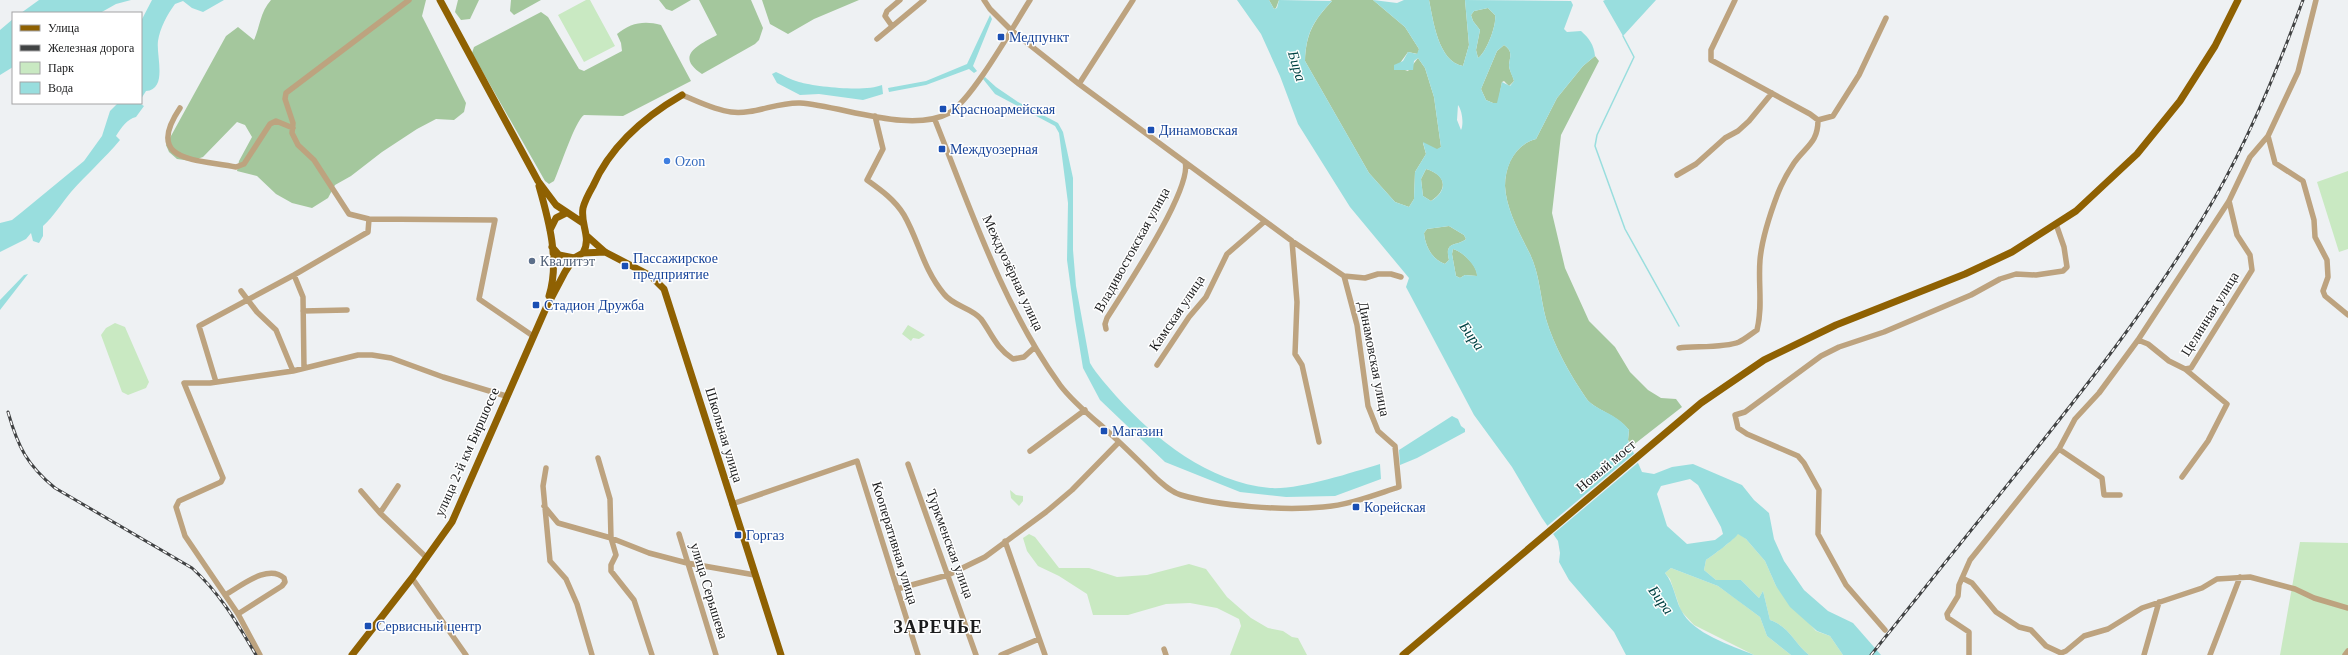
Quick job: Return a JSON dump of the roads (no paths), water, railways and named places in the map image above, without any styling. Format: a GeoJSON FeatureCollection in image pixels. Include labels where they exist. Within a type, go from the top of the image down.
{"type":"FeatureCollection","features":[{"type":"Feature","properties":{"kind":"main road"},"geometry":{"type":"LineString","coordinates":[[440,0],[538,181],[556,205],[583,222]]}},
{"type":"Feature","properties":{"kind":"main road","name":"Новый мост"},"geometry":{"type":"LineString","coordinates":[[1403,655],[1701,403],[1764,360],[1836,325],[1965,274],[2012,252],[2076,211],[2115,177],[2137,154],[2180,101],[2215,46],[2238,0]]}},
{"type":"Feature","properties":{"kind":"main road"},"geometry":{"type":"LineString","coordinates":[[583,253],[588,242],[583,222],[584,203],[601,167],[620,142],[644,120],[682,95]]}},
{"type":"Feature","properties":{"kind":"main road"},"geometry":{"type":"LineString","coordinates":[[538,181],[550,230],[552,247],[553,272],[546,308]]}},
{"type":"Feature","properties":{"kind":"main road"},"geometry":{"type":"LineString","coordinates":[[550,230],[556,218],[568,213],[584,203]]}},
{"type":"Feature","properties":{"kind":"main road"},"geometry":{"type":"LineString","coordinates":[[587,236],[604,252]]}},
{"type":"Feature","properties":{"kind":"main road"},"geometry":{"type":"LineString","coordinates":[[552,247],[559,255],[574,258]]}},
{"type":"Feature","properties":{"kind":"main road"},"geometry":{"type":"LineString","coordinates":[[546,308],[574,258],[583,253],[604,252]]}},
{"type":"Feature","properties":{"kind":"main road","name":"Школьная улица"},"geometry":{"type":"LineString","coordinates":[[604,252],[651,276],[664,290],[781,655]]}},
{"type":"Feature","properties":{"kind":"main road","name":"улица 2-й км Биршоссе"},"geometry":{"type":"LineString","coordinates":[[352,655],[412,578],[452,522],[506,396],[546,308]]}},
{"type":"Feature","properties":{"kind":"street"},"geometry":{"type":"LineString","coordinates":[[409,0],[286,93],[285,99],[293,123],[292,133],[298,145],[314,160],[349,214],[369,219],[495,220],[480,299],[533,336]]}},
{"type":"Feature","properties":{"kind":"street"},"geometry":{"type":"LineString","coordinates":[[892,26],[885,16],[887,11],[900,0]]}},
{"type":"Feature","properties":{"kind":"street"},"geometry":{"type":"LineString","coordinates":[[877,39],[924,0]]}},
{"type":"Feature","properties":{"kind":"street"},"geometry":{"type":"LineString","coordinates":[[984,0],[990,9],[1011,30],[1079,84],[1250,208],[1264,222],[1344,276],[1365,278],[1378,274],[1391,274],[1401,277]]}},
{"type":"Feature","properties":{"kind":"street"},"geometry":{"type":"LineString","coordinates":[[682,95],[729,112],[750,111],[797,103],[875,116],[912,120],[935,120],[950,112],[967,96],[1030,0]]}},
{"type":"Feature","properties":{"kind":"street"},"geometry":{"type":"LineString","coordinates":[[1079,84],[1133,0]]}},
{"type":"Feature","properties":{"kind":"street"},"geometry":{"type":"LineString","coordinates":[[1735,0],[1711,50],[1711,60],[1818,120],[1833,116],[1859,75],[1886,18]]}},
{"type":"Feature","properties":{"kind":"street"},"geometry":{"type":"LineString","coordinates":[[1969,655],[1969,632],[1948,618],[1948,614],[1958,596],[1962,578],[1970,560],[2059,449],[2075,420],[2099,393],[2138,340],[2230,201],[2250,157],[2268,136],[2298,72],[2316,0]]}},
{"type":"Feature","properties":{"kind":"street"},"geometry":{"type":"LineString","coordinates":[[1677,175],[1696,164],[1725,138],[1738,131],[1772,93]]}},
{"type":"Feature","properties":{"kind":"street"},"geometry":{"type":"LineString","coordinates":[[180,108],[169,124],[166,137],[170,149],[181,157],[236,167],[244,164],[270,124],[276,121],[287,124],[292,128]]}},
{"type":"Feature","properties":{"kind":"street"},"geometry":{"type":"LineString","coordinates":[[875,116],[884,149],[867,180],[886,194],[904,216],[924,263],[944,294],[957,305],[980,318],[990,335],[1013,359],[1024,357],[1035,347]]}},
{"type":"Feature","properties":{"kind":"street","name":"Междуозёрная улица"},"geometry":{"type":"LineString","coordinates":[[935,120],[990,253],[1018,316],[1035,347],[1061,386],[1084,410],[1156,478],[1173,492],[1223,503],[1268,507],[1323,507],[1356,501],[1399,487]]}},
{"type":"Feature","properties":{"kind":"street"},"geometry":{"type":"LineString","coordinates":[[1679,348],[1697,346],[1707,347],[1738,343],[1757,330],[1761,314],[1760,260],[1765,232],[1779,191],[1794,163],[1818,132],[1818,120]]}},
{"type":"Feature","properties":{"kind":"street"},"geometry":{"type":"LineString","coordinates":[[2268,136],[2275,163],[2303,181],[2314,220],[2315,237],[2327,260],[2328,270],[2323,291],[2325,296],[2348,315]]}},
{"type":"Feature","properties":{"kind":"street","name":"Владивостокская улица"},"geometry":{"type":"LineString","coordinates":[[1106,329],[1104,324],[1107,318],[1175,202],[1188,169],[1185,161]]}},
{"type":"Feature","properties":{"kind":"street","name":"Целинная улица"},"geometry":{"type":"LineString","coordinates":[[2185,369],[2191,368],[2252,270],[2250,255],[2237,235],[2230,201]]}},
{"type":"Feature","properties":{"kind":"street"},"geometry":{"type":"LineString","coordinates":[[216,382],[199,326],[294,275],[368,232],[369,219]]}},
{"type":"Feature","properties":{"kind":"street","name":"Камская улица"},"geometry":{"type":"LineString","coordinates":[[1157,365],[1189,317],[1206,297],[1227,254],[1264,222]]}},
{"type":"Feature","properties":{"kind":"street"},"geometry":{"type":"LineString","coordinates":[[1885,630],[1846,585],[1818,534],[1819,490],[1804,463],[1798,456],[1746,434],[1738,428],[1735,415],[1745,412],[1820,356],[1839,347],[1884,332],[1971,295],[2000,279],[2016,274],[2036,275],[2063,271],[2067,267],[2067,259],[2056,224]]}},
{"type":"Feature","properties":{"kind":"street"},"geometry":{"type":"LineString","coordinates":[[1292,241],[1297,302],[1295,354],[1302,365],[1319,442]]}},
{"type":"Feature","properties":{"kind":"street"},"geometry":{"type":"LineString","coordinates":[[294,275],[303,297],[304,368]]}},
{"type":"Feature","properties":{"kind":"street","name":"Динамовская улица"},"geometry":{"type":"LineString","coordinates":[[1344,276],[1356,324],[1368,406],[1378,431],[1395,446],[1399,487]]}},
{"type":"Feature","properties":{"kind":"street"},"geometry":{"type":"LineString","coordinates":[[242,291],[257,312],[276,330],[293,371]]}},
{"type":"Feature","properties":{"kind":"street"},"geometry":{"type":"LineString","coordinates":[[303,310],[347,310]]}},
{"type":"Feature","properties":{"kind":"street"},"geometry":{"type":"LineString","coordinates":[[2138,340],[2148,344],[2169,361],[2185,369],[2225,402],[2227,407],[2208,441],[2182,477]]}},
{"type":"Feature","properties":{"kind":"street"},"geometry":{"type":"LineString","coordinates":[[260,655],[238,614],[185,536],[176,507],[179,501],[221,482],[223,478],[184,383],[216,382],[293,371],[358,355],[372,355],[391,358],[445,378],[506,396]]}},
{"type":"Feature","properties":{"kind":"street"},"geometry":{"type":"LineString","coordinates":[[1030,452],[1084,410]]}},
{"type":"Feature","properties":{"kind":"street"},"geometry":{"type":"LineString","coordinates":[[897,589],[948,575],[973,565],[1046,512],[1072,490],[1119,442]]}},
{"type":"Feature","properties":{"kind":"street"},"geometry":{"type":"LineString","coordinates":[[2059,449],[2102,478],[2104,495],[2120,495]]}},
{"type":"Feature","properties":{"kind":"street"},"geometry":{"type":"LineString","coordinates":[[598,458],[610,499],[611,538],[616,555],[610,565],[611,571],[634,600],[652,655]]}},
{"type":"Feature","properties":{"kind":"street","name":"Кооперативная улица"},"geometry":{"type":"LineString","coordinates":[[732,504],[857,461],[918,655]]}},
{"type":"Feature","properties":{"kind":"street","name":"Туркменская улица"},"geometry":{"type":"LineString","coordinates":[[908,464],[976,655]]}},
{"type":"Feature","properties":{"kind":"street"},"geometry":{"type":"LineString","coordinates":[[546,468],[543,486],[550,561],[566,579],[576,604],[592,655]]}},
{"type":"Feature","properties":{"kind":"street"},"geometry":{"type":"LineString","coordinates":[[380,513],[398,486]]}},
{"type":"Feature","properties":{"kind":"street"},"geometry":{"type":"LineString","coordinates":[[361,491],[380,513],[427,558]]}},
{"type":"Feature","properties":{"kind":"street"},"geometry":{"type":"LineString","coordinates":[[544,506],[558,524],[611,538],[628,546],[687,563],[755,576]]}},
{"type":"Feature","properties":{"kind":"street","name":"улица Серышева"},"geometry":{"type":"LineString","coordinates":[[679,534],[716,655]]}},
{"type":"Feature","properties":{"kind":"street"},"geometry":{"type":"LineString","coordinates":[[1005,541],[1045,655]]}},
{"type":"Feature","properties":{"kind":"street"},"geometry":{"type":"LineString","coordinates":[[225,595],[267,573],[277,573],[284,578],[285,582],[282,586],[238,614]]}},
{"type":"Feature","properties":{"kind":"street"},"geometry":{"type":"LineString","coordinates":[[2210,655],[2240,577]]}},
{"type":"Feature","properties":{"kind":"street"},"geometry":{"type":"LineString","coordinates":[[1962,578],[1972,583],[1996,612],[2020,627],[2031,630],[2046,646],[2060,653],[2066,651],[2084,636],[2108,629],[2142,608],[2202,588],[2217,578],[2250,577],[2295,589],[2314,598],[2348,608]]}},
{"type":"Feature","properties":{"kind":"street"},"geometry":{"type":"LineString","coordinates":[[412,578],[466,655]]}},
{"type":"Feature","properties":{"kind":"street"},"geometry":{"type":"LineString","coordinates":[[2144,655],[2158,602]]}},
{"type":"Feature","properties":{"kind":"street"},"geometry":{"type":"LineString","coordinates":[[1001,655],[1039,639]]}},
{"type":"Feature","properties":{"kind":"street"},"geometry":{"type":"LineString","coordinates":[[1164,649],[1166,655]]}},
{"type":"Feature","properties":{"kind":"street"},"geometry":{"type":"LineString","coordinates":[[2345,655],[2348,651]]}},
{"type":"Feature","properties":{"kind":"water"},"geometry":{"type":"Polygon","coordinates":[[[39,0],[131,0],[116,4],[102,12],[22,12],[39,0]]]}},
{"type":"Feature","properties":{"kind":"water"},"geometry":{"type":"Polygon","coordinates":[[[152,0],[224,0],[203,12],[192,8],[183,1],[175,4],[160,31],[158,47],[160,71],[157,84],[153,89],[146,91],[142,97],[142,19],[152,0]]]}},
{"type":"Feature","properties":{"kind":"water","name":"Бира"},"geometry":{"type":"Polygon","coordinates":[[[1237,0],[1269,0],[1274,9],[1277,8],[1279,0],[1332,1],[1315,21],[1307,43],[1305,61],[1369,173],[1395,202],[1409,207],[1414,199],[1415,172],[1426,154],[1423,142],[1437,149],[1441,147],[1434,97],[1425,68],[1418,58],[1414,61],[1413,70],[1394,70],[1394,65],[1403,61],[1408,52],[1417,54],[1419,49],[1405,27],[1373,0],[1397,3],[1404,0],[1429,0],[1435,28],[1442,48],[1448,57],[1455,63],[1463,66],[1469,45],[1465,0],[1571,1],[1573,5],[1564,29],[1567,32],[1581,31],[1591,42],[1594,48],[1595,56],[1583,66],[1557,98],[1536,139],[1523,146],[1513,156],[1507,170],[1505,186],[1508,204],[1533,262],[1538,278],[1546,319],[1558,350],[1574,380],[1586,398],[1594,406],[1624,424],[1629,430],[1628,440],[1642,472],[1654,474],[1672,467],[1693,464],[1742,485],[1754,500],[1769,513],[1774,539],[1784,561],[1804,590],[1828,611],[1853,623],[1881,655],[1843,655],[1830,636],[1817,631],[1790,607],[1776,586],[1765,561],[1746,539],[1738,534],[1706,560],[1704,570],[1716,580],[1741,580],[1759,598],[1763,591],[1770,620],[1777,623],[1787,631],[1809,655],[1791,655],[1767,636],[1760,617],[1718,586],[1671,568],[1665,573],[1681,610],[1694,626],[1713,638],[1754,655],[1626,655],[1614,632],[1569,580],[1559,562],[1560,553],[1558,541],[1542,518],[1512,467],[1474,415],[1406,287],[1409,278],[1350,207],[1298,124],[1280,76],[1261,34],[1237,0]],[[1488,8],[1474,11],[1471,15],[1473,21],[1480,30],[1476,50],[1478,58],[1484,51],[1490,38],[1495,15],[1488,8]],[[1504,45],[1497,51],[1481,89],[1486,100],[1497,103],[1502,82],[1510,86],[1514,81],[1509,67],[1510,52],[1504,45]],[[1458,105],[1457,120],[1461,130],[1462,117],[1461,110],[1458,105]],[[1426,169],[1421,179],[1423,196],[1431,201],[1437,197],[1443,188],[1443,183],[1438,175],[1426,169]],[[1449,226],[1427,229],[1424,233],[1430,252],[1436,259],[1445,264],[1449,260],[1448,249],[1452,245],[1466,239],[1464,235],[1449,226]],[[1453,249],[1452,254],[1456,276],[1460,278],[1465,275],[1477,276],[1475,268],[1472,264],[1461,253],[1453,249]],[[1690,479],[1661,486],[1657,494],[1667,526],[1687,544],[1715,540],[1723,534],[1721,527],[1698,485],[1690,479]]]}},
{"type":"Feature","properties":{"kind":"water"},"geometry":{"type":"Polygon","coordinates":[[[1656,0],[1623,36],[1603,1],[1656,0]]]}},
{"type":"Feature","properties":{"kind":"water"},"geometry":{"type":"Polygon","coordinates":[[[990,15],[992,19],[973,66],[977,71],[974,73],[969,69],[926,85],[889,92],[888,88],[926,81],[967,64],[990,15]]]}},
{"type":"Feature","properties":{"kind":"water"},"geometry":{"type":"Polygon","coordinates":[[[12,20],[12,68],[0,75],[0,30],[12,20]]]}},
{"type":"Feature","properties":{"kind":"water"},"geometry":{"type":"Polygon","coordinates":[[[776,72],[790,79],[817,86],[865,88],[882,85],[883,94],[863,100],[819,94],[800,95],[777,83],[772,74],[776,72]]]}},
{"type":"Feature","properties":{"kind":"water"},"geometry":{"type":"Polygon","coordinates":[[[985,77],[996,87],[1018,102],[1058,123],[1063,132],[1073,178],[1073,250],[1076,286],[1090,363],[1116,396],[1148,428],[1185,456],[1205,468],[1225,477],[1247,484],[1270,488],[1282,488],[1310,484],[1380,464],[1381,479],[1335,496],[1286,497],[1240,492],[1165,462],[1100,400],[1083,368],[1075,319],[1067,260],[1068,203],[1059,133],[1055,126],[995,94],[983,79],[985,77]]]}},
{"type":"Feature","properties":{"kind":"water"},"geometry":{"type":"Polygon","coordinates":[[[117,104],[141,104],[144,106],[136,117],[127,122],[120,130],[116,136],[120,140],[71,192],[43,226],[43,236],[39,243],[33,241],[31,233],[26,239],[0,252],[0,223],[12,220],[84,161],[102,136],[110,111],[117,104]]]}},
{"type":"Feature","properties":{"kind":"water"},"geometry":{"type":"Polygon","coordinates":[[[28,274],[0,310],[0,300],[24,275],[28,274]]]}},
{"type":"Feature","properties":{"kind":"water"},"geometry":{"type":"Polygon","coordinates":[[[1452,416],[1458,419],[1461,426],[1465,429],[1465,432],[1417,458],[1400,465],[1399,450],[1452,416]]]}},
{"type":"Feature","properties":{"kind":"waterway"},"geometry":{"type":"LineString","coordinates":[[1623,36],[1634,57],[1597,135],[1595,146],[1625,229],[1679,326]]}},
{"type":"Feature","properties":{"kind":"railway"},"geometry":{"type":"LineString","coordinates":[[1871,655],[2096,373],[2141,312],[2184,249],[2219,191],[2259,111],[2303,0]]}},
{"type":"Feature","properties":{"kind":"railway"},"geometry":{"type":"LineString","coordinates":[[8,412],[20,445],[30,463],[45,480],[55,488],[192,568],[220,598],[256,655]]}},
{"type":"Feature","properties":{"kind":"place","name":"Медпункт"},"geometry":{"type":"Point","coordinates":[1001,37]}},
{"type":"Feature","properties":{"kind":"place","name":"Красноармейская"},"geometry":{"type":"Point","coordinates":[943,109]}},
{"type":"Feature","properties":{"kind":"place","name":"Динамовская"},"geometry":{"type":"Point","coordinates":[1151,130]}},
{"type":"Feature","properties":{"kind":"place","name":"Междуозерная"},"geometry":{"type":"Point","coordinates":[942,149]}},
{"type":"Feature","properties":{"kind":"place","name":"Ozon"},"geometry":{"type":"Point","coordinates":[667,161]}},
{"type":"Feature","properties":{"kind":"place","name":"Квалитэт"},"geometry":{"type":"Point","coordinates":[532,261]}},
{"type":"Feature","properties":{"kind":"place","name":"Пассажирское предприятие"},"geometry":{"type":"Point","coordinates":[625,266]}},
{"type":"Feature","properties":{"kind":"place","name":"Стадион Дружба"},"geometry":{"type":"Point","coordinates":[536,305]}},
{"type":"Feature","properties":{"kind":"place","name":"Магазин"},"geometry":{"type":"Point","coordinates":[1104,431]}},
{"type":"Feature","properties":{"kind":"place","name":"Корейская"},"geometry":{"type":"Point","coordinates":[1356,507]}},
{"type":"Feature","properties":{"kind":"place","name":"Горгаз"},"geometry":{"type":"Point","coordinates":[738,535]}},
{"type":"Feature","properties":{"kind":"place","name":"Сервисный центр"},"geometry":{"type":"Point","coordinates":[368,626]}},
{"type":"Feature","properties":{"kind":"district","name":"ЗАРЕЧЬЕ"},"geometry":{"type":"Point","coordinates":[938,627]}}]}
